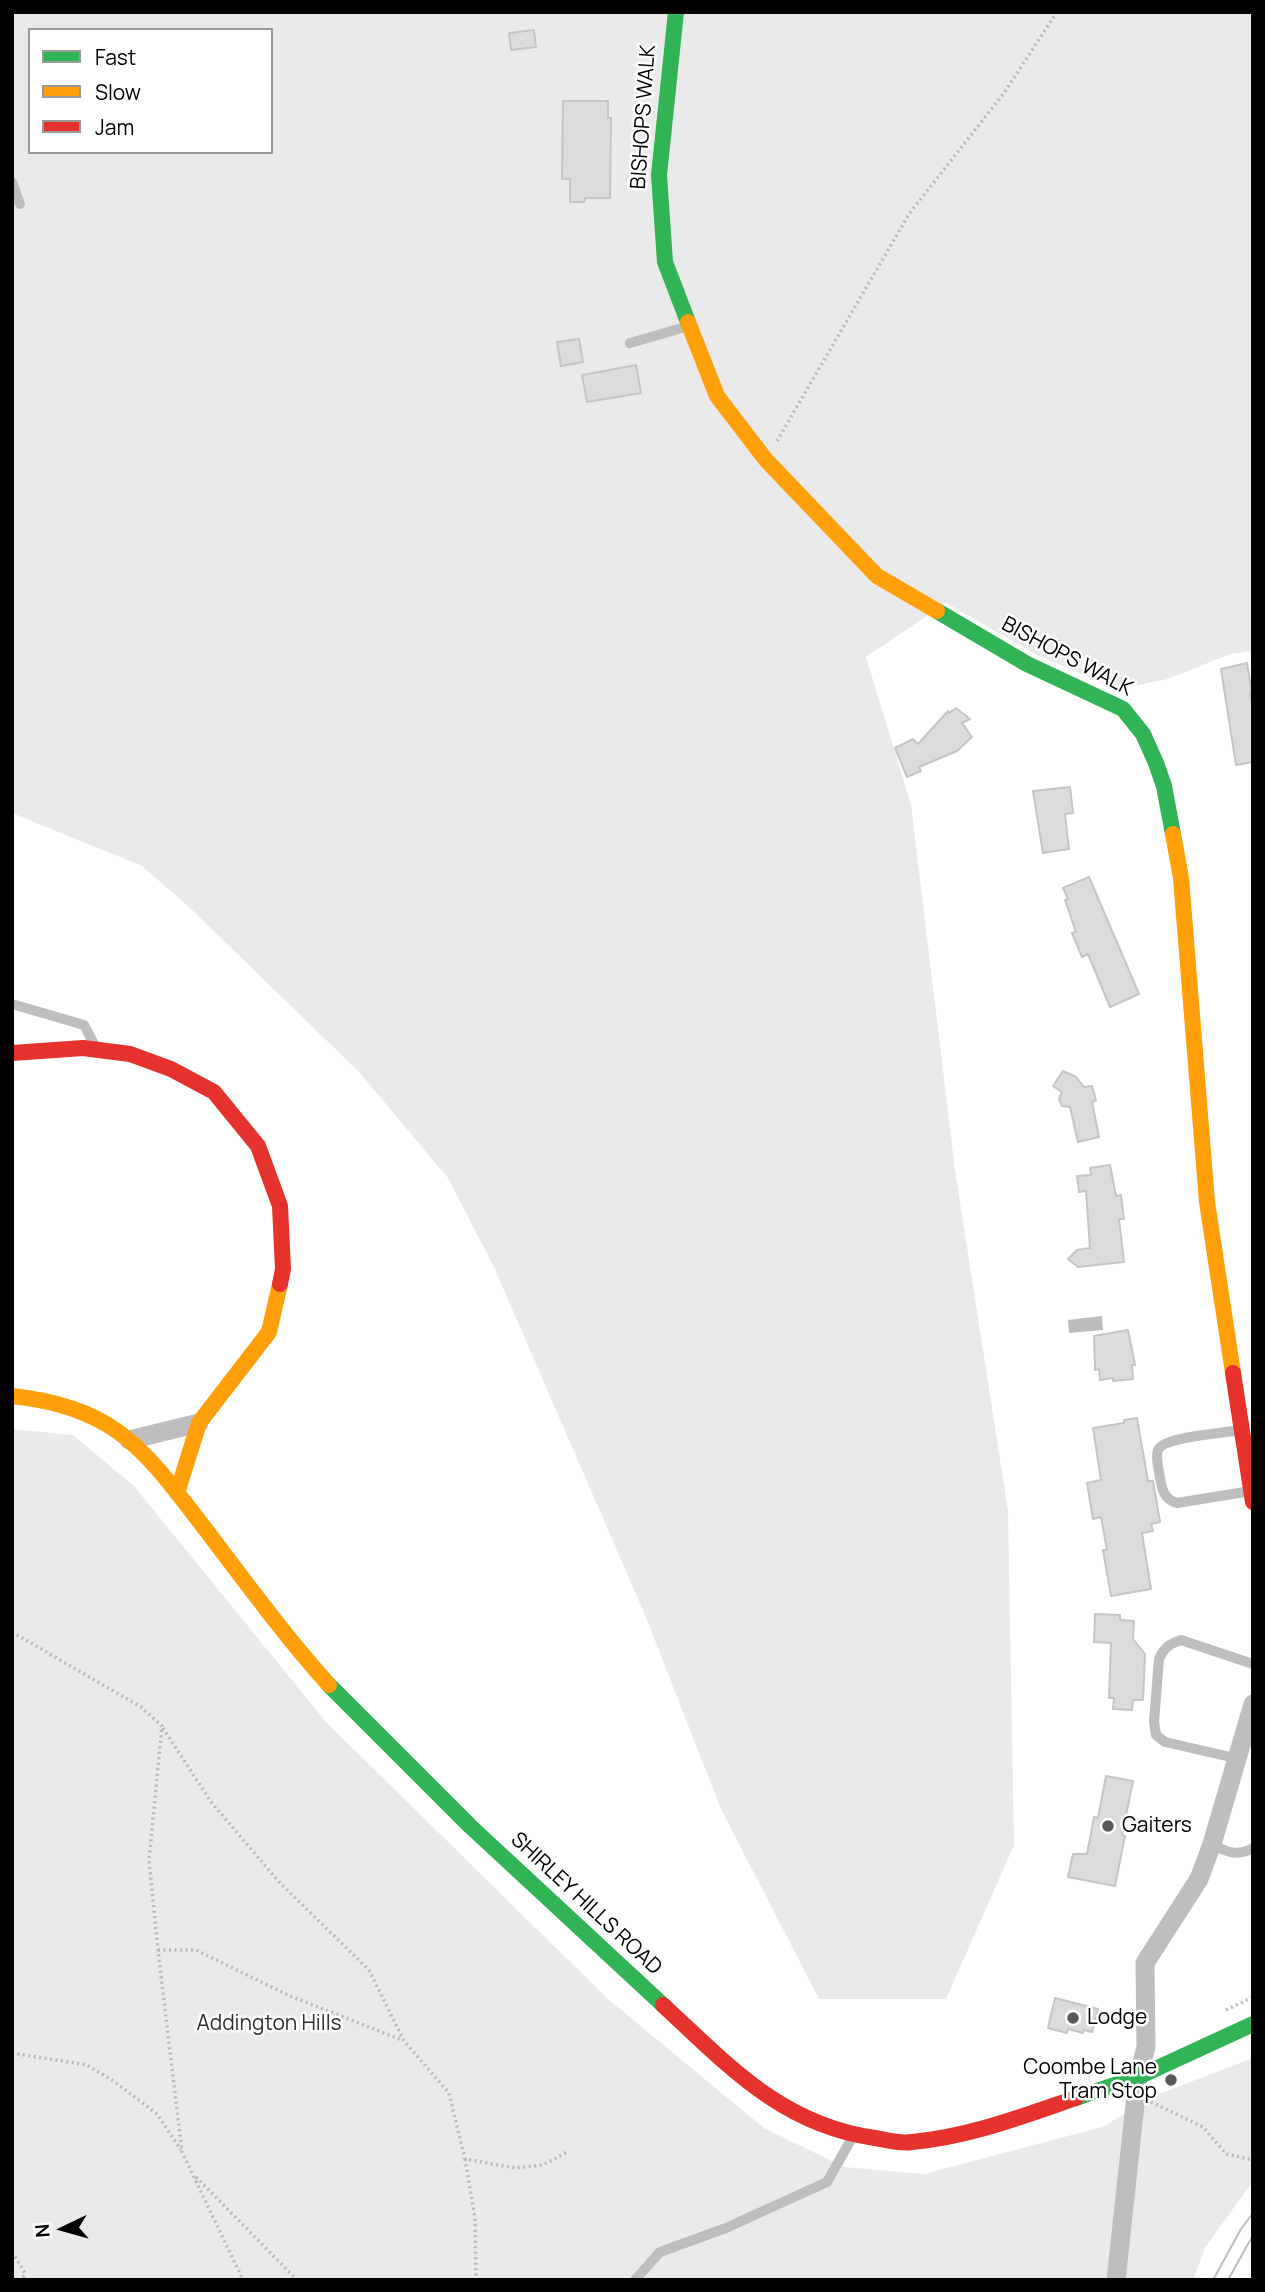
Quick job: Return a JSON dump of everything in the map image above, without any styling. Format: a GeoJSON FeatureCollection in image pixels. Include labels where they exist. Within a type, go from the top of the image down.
{"type":"FeatureCollection","features":[{"type":"Feature","properties":{"kind":"street","name":"BISHOPS WALK"},"geometry":{"type":"LineString","coordinates":[[676,12],[659,175],[665,262],[717,396],[766,460],[877,576],[1027,664],[1123,709],[1143,734],[1164,786],[1181,878],[1207,1202],[1252,1496]]}},
{"type":"Feature","properties":{"kind":"street"},"geometry":{"type":"LineString","coordinates":[[12,1053],[97,1049],[140,1058],[171,1069],[214,1092],[258,1146],[280,1206],[283,1269],[269,1332],[200,1423],[177,1493]]}},
{"type":"Feature","properties":{"kind":"street","name":"SHIRLEY HILLS ROAD"},"geometry":{"type":"LineString","coordinates":[[12,1396],[47,1401],[83,1413],[102,1421],[129,1440],[177,1493],[328,1684],[440,1795],[755,2088],[790,2111],[854,2135],[909,2143],[959,2135],[1138,2086],[1192,2050],[1253,2024]]}},
{"type":"Feature","properties":{"kind":"street"},"geometry":{"type":"LineString","coordinates":[[129,1440],[200,1423]]}},
{"type":"Feature","properties":{"kind":"street"},"geometry":{"type":"LineString","coordinates":[[1116,2280],[1138,2086],[1146,2047],[1145,1963],[1199,1879],[1212,1844],[1235,1758],[1248,1735],[1253,1704]]}},
{"type":"Feature","properties":{"kind":"lane"},"geometry":{"type":"LineString","coordinates":[[12,182],[19,204]]}},
{"type":"Feature","properties":{"kind":"lane"},"geometry":{"type":"LineString","coordinates":[[630,343],[690,325]]}},
{"type":"Feature","properties":{"kind":"lane"},"geometry":{"type":"LineString","coordinates":[[12,1004],[84,1025],[97,1049]]}},
{"type":"Feature","properties":{"kind":"lane"},"geometry":{"type":"LineString","coordinates":[[1242,1430],[1172,1440],[1161,1444],[1157,1459],[1164,1494],[1177,1503],[1252,1496]]}},
{"type":"Feature","properties":{"kind":"lane"},"geometry":{"type":"LineString","coordinates":[[1235,1758],[1165,1742],[1156,1735],[1154,1722],[1159,1659],[1170,1644],[1181,1640],[1253,1664]]}},
{"type":"Feature","properties":{"kind":"lane"},"geometry":{"type":"LineString","coordinates":[[1212,1844],[1230,1853],[1239,1854],[1253,1848]]}},
{"type":"Feature","properties":{"kind":"lane"},"geometry":{"type":"LineString","coordinates":[[635,2280],[660,2252],[726,2228],[827,2182],[854,2135]]}},
{"type":"Feature","properties":{"kind":"path"},"geometry":{"type":"LineString","coordinates":[[766,460],[909,214],[1004,93],[1057,12]]}},
{"type":"Feature","properties":{"kind":"path"},"geometry":{"type":"LineString","coordinates":[[12,1632],[141,1707],[162,1726],[211,1802],[280,1883],[369,1970],[404,2041],[449,2093],[465,2159],[475,2218],[477,2280]]}},
{"type":"Feature","properties":{"kind":"path"},"geometry":{"type":"LineString","coordinates":[[162,1726],[149,1860],[182,2152]]}},
{"type":"Feature","properties":{"kind":"path"},"geometry":{"type":"LineString","coordinates":[[158,1950],[195,1950],[290,1996],[404,2041]]}},
{"type":"Feature","properties":{"kind":"path"},"geometry":{"type":"LineString","coordinates":[[1218,2014],[1253,1997]]}},
{"type":"Feature","properties":{"kind":"path"},"geometry":{"type":"LineString","coordinates":[[12,2053],[88,2065],[157,2114],[195,2176],[243,2280]]}},
{"type":"Feature","properties":{"kind":"path"},"geometry":{"type":"LineString","coordinates":[[1138,2086],[1203,2127],[1226,2154],[1253,2160]]}},
{"type":"Feature","properties":{"kind":"path"},"geometry":{"type":"LineString","coordinates":[[465,2159],[515,2168],[543,2165],[567,2152]]}},
{"type":"Feature","properties":{"kind":"path"},"geometry":{"type":"LineString","coordinates":[[195,2176],[296,2280]]}},
{"type":"Feature","properties":{"kind":"path"},"geometry":{"type":"LineString","coordinates":[[12,2252],[25,2273],[22,2280]]}},
{"type":"Feature","properties":{"kind":"green space"},"geometry":{"type":"Polygon","coordinates":[[[12,12],[1253,12],[1253,651],[1230,654],[1168,679],[1117,689],[1037,655],[946,603],[866,657],[911,805],[955,1170],[1008,1511],[1014,1845],[946,1999],[819,1999],[721,1809],[645,1615],[493,1265],[448,1178],[359,1072],[191,909],[142,866],[12,813],[12,12]]]}},
{"type":"Feature","properties":{"kind":"green space","name":"Addington Hills"},"geometry":{"type":"Polygon","coordinates":[[[12,1429],[73,1435],[134,1486],[326,1722],[609,2000],[764,2128],[844,2167],[924,2174],[1102,2127],[1159,2094],[1253,2058],[1253,2181],[1205,2248],[1193,2280],[12,2280],[12,1429]]]}},
{"type":"Feature","properties":{"kind":"shaded area"},"geometry":{"type":"Polygon","coordinates":[[[1102,1316],[1103,1330],[1069,1333],[1068,1320],[1102,1316]]]}},
{"type":"Feature","properties":{"kind":"building"},"geometry":{"type":"Polygon","coordinates":[[[534,30],[536,47],[511,50],[509,33],[534,30]]]}},
{"type":"Feature","properties":{"kind":"building"},"geometry":{"type":"Polygon","coordinates":[[[563,101],[608,101],[608,118],[611,118],[610,198],[585,198],[584,202],[570,202],[570,179],[562,179],[563,101]]]}},
{"type":"Feature","properties":{"kind":"building"},"geometry":{"type":"Polygon","coordinates":[[[579,339],[583,362],[561,366],[557,342],[579,339]]]}},
{"type":"Feature","properties":{"kind":"building"},"geometry":{"type":"Polygon","coordinates":[[[636,365],[641,393],[587,402],[582,375],[636,365]]]}},
{"type":"Feature","properties":{"kind":"building"},"geometry":{"type":"Polygon","coordinates":[[[1247,663],[1252,693],[1253,762],[1236,765],[1221,669],[1247,663]]]}},
{"type":"Feature","properties":{"kind":"building"},"geometry":{"type":"Polygon","coordinates":[[[956,708],[970,719],[962,723],[972,737],[957,751],[919,767],[921,771],[907,777],[895,748],[913,739],[918,744],[948,711],[949,713],[956,708]]]}},
{"type":"Feature","properties":{"kind":"building"},"geometry":{"type":"Polygon","coordinates":[[[1070,787],[1073,813],[1065,814],[1069,849],[1043,853],[1033,791],[1070,787]]]}},
{"type":"Feature","properties":{"kind":"building"},"geometry":{"type":"Polygon","coordinates":[[[1089,877],[1139,994],[1110,1007],[1088,954],[1082,957],[1072,933],[1076,932],[1063,888],[1089,877]]]}},
{"type":"Feature","properties":{"kind":"building"},"geometry":{"type":"Polygon","coordinates":[[[1063,1071],[1076,1077],[1084,1087],[1092,1086],[1096,1100],[1092,1102],[1099,1137],[1078,1142],[1070,1107],[1062,1106],[1059,1099],[1062,1092],[1053,1086],[1063,1071]]]}},
{"type":"Feature","properties":{"kind":"building"},"geometry":{"type":"Polygon","coordinates":[[[1110,1165],[1116,1196],[1121,1195],[1124,1219],[1119,1219],[1124,1262],[1078,1267],[1068,1259],[1077,1250],[1090,1248],[1086,1191],[1079,1192],[1077,1176],[1091,1175],[1090,1168],[1110,1165]]]}},
{"type":"Feature","properties":{"kind":"building"},"geometry":{"type":"Polygon","coordinates":[[[1128,1330],[1135,1365],[1132,1365],[1133,1379],[1100,1380],[1099,1369],[1095,1370],[1094,1336],[1128,1330]]]}},
{"type":"Feature","properties":{"kind":"building"},"geometry":{"type":"Polygon","coordinates":[[[1137,1418],[1148,1481],[1153,1481],[1160,1522],[1151,1524],[1153,1531],[1142,1533],[1151,1589],[1111,1596],[1103,1550],[1107,1550],[1101,1517],[1093,1519],[1087,1483],[1101,1480],[1093,1428],[1137,1418]]]}},
{"type":"Feature","properties":{"kind":"building"},"geometry":{"type":"Polygon","coordinates":[[[1095,1614],[1120,1615],[1120,1620],[1134,1621],[1133,1639],[1145,1654],[1143,1700],[1133,1700],[1132,1710],[1113,1709],[1114,1698],[1109,1698],[1111,1643],[1094,1642],[1095,1614]]]}},
{"type":"Feature","properties":{"kind":"building","name":"Gaiters"},"geometry":{"type":"Polygon","coordinates":[[[1106,1776],[1133,1781],[1115,1886],[1068,1877],[1073,1854],[1087,1854],[1094,1817],[1098,1818],[1106,1776]]]}},
{"type":"Feature","properties":{"kind":"building","name":"Lodge"},"geometry":{"type":"Polygon","coordinates":[[[1055,1998],[1098,2009],[1092,2032],[1084,2030],[1083,2033],[1068,2029],[1067,2033],[1048,2028],[1055,1998]]]}},
{"type":"Feature","properties":{"kind":"tram line"},"geometry":{"type":"LineString","coordinates":[[1213,2280],[1241,2229],[1253,2213]]}},
{"type":"Feature","properties":{"kind":"tram line"},"geometry":{"type":"LineString","coordinates":[[1228,2280],[1253,2235]]}},
{"type":"Feature","properties":{"kind":"traffic: fast"},"geometry":{"type":"LineString","coordinates":[[676,12],[659,175],[665,262],[688,322]]}},
{"type":"Feature","properties":{"kind":"traffic: fast"},"geometry":{"type":"LineString","coordinates":[[937,611],[1027,664],[1123,709],[1143,734],[1156,763],[1164,786],[1173,834]]}},
{"type":"Feature","properties":{"kind":"traffic: fast"},"geometry":{"type":"LineString","coordinates":[[329,1685],[470,1826],[663,2005]]}},
{"type":"Feature","properties":{"kind":"traffic: fast"},"geometry":{"type":"LineString","coordinates":[[1076,2098],[1138,2077],[1253,2024]]}},
{"type":"Feature","properties":{"kind":"traffic: slow"},"geometry":{"type":"LineString","coordinates":[[688,322],[717,396],[766,460],[877,576],[937,611]]}},
{"type":"Feature","properties":{"kind":"traffic: slow"},"geometry":{"type":"LineString","coordinates":[[1173,834],[1181,878],[1207,1202],[1233,1373]]}},
{"type":"Feature","properties":{"kind":"traffic: slow"},"geometry":{"type":"LineString","coordinates":[[177,1493],[199,1423],[269,1332],[280,1284]]}},
{"type":"Feature","properties":{"kind":"traffic: slow"},"geometry":{"type":"LineString","coordinates":[[12,1396],[54,1403],[80,1411],[105,1423],[130,1441],[163,1476],[280,1627],[329,1685]]}},
{"type":"Feature","properties":{"kind":"traffic: jam"},"geometry":{"type":"LineString","coordinates":[[12,1053],[83,1048],[130,1054],[171,1069],[214,1092],[258,1146],[280,1206],[283,1269],[280,1284]]}},
{"type":"Feature","properties":{"kind":"traffic: jam"},"geometry":{"type":"LineString","coordinates":[[1233,1373],[1253,1502]]}},
{"type":"Feature","properties":{"kind":"traffic: jam"},"geometry":{"type":"LineString","coordinates":[[663,2005],[759,2090],[812,2120],[842,2131],[898,2142],[933,2139],[995,2125],[1076,2098]]}},
{"type":"Feature","properties":{"kind":"place","name":"Gaiters"},"geometry":{"type":"Point","coordinates":[1108,1826]}},
{"type":"Feature","properties":{"kind":"place","name":"Lodge"},"geometry":{"type":"Point","coordinates":[1073,2018]}},
{"type":"Feature","properties":{"kind":"place","name":"Coombe Lane Tram Stop"},"geometry":{"type":"Point","coordinates":[1171,2080]}}]}
